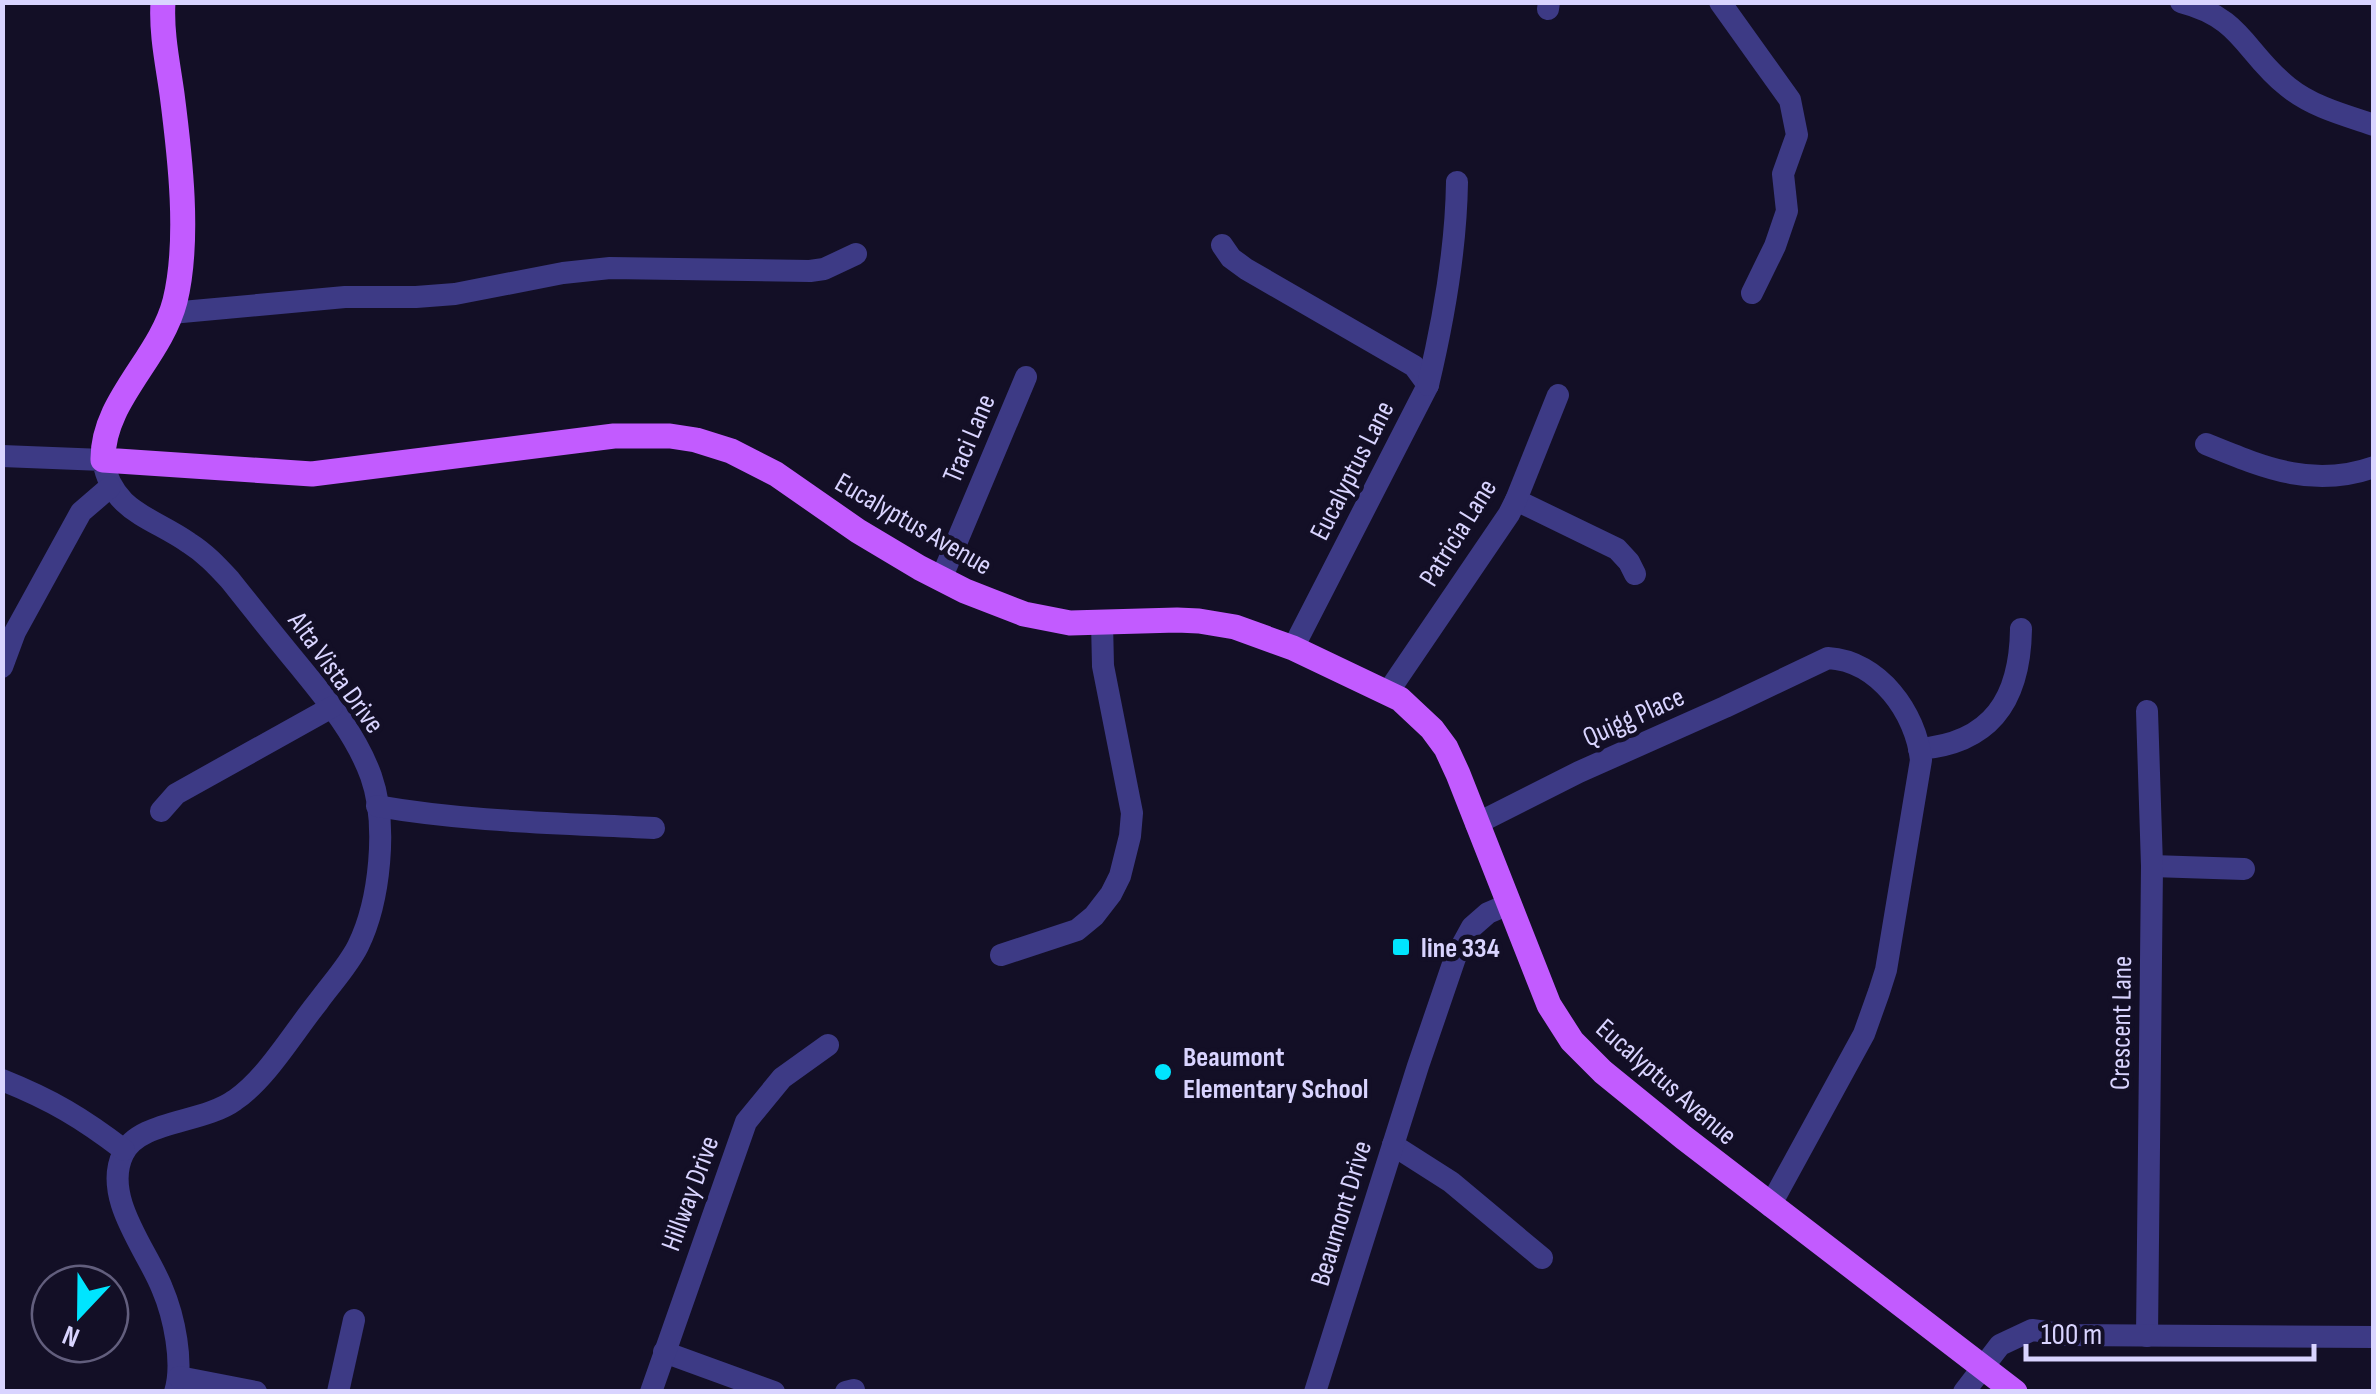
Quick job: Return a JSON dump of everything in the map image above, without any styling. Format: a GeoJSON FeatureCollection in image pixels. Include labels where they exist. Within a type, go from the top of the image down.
{"type":"FeatureCollection","features":[{"type":"Feature","properties":{"kind":"main road"},"geometry":{"type":"LineString","coordinates":[[104,460],[105,434],[111,418],[162,338],[176,295],[181,180],[163,2]]}},
{"type":"Feature","properties":{"kind":"main road","name":"Eucalyptus Avenue"},"geometry":{"type":"LineString","coordinates":[[104,460],[312,474],[614,436],[696,440],[753,461],[858,531],[941,578],[1024,614],[1070,623],[1212,622],[1293,648],[1388,692],[1414,710],[1446,748],[1549,1005],[1572,1041],[1603,1072],[1770,1206],[2015,1392]]}},
{"type":"Feature","properties":{"kind":"street"},"geometry":{"type":"LineString","coordinates":[[1720,2],[1790,100],[1797,136],[1783,174],[1787,212],[1752,293]]}},
{"type":"Feature","properties":{"kind":"street"},"geometry":{"type":"LineString","coordinates":[[2180,2],[2208,11],[2229,24],[2264,66],[2307,100],[2374,125]]}},
{"type":"Feature","properties":{"kind":"street"},"geometry":{"type":"LineString","coordinates":[[1428,385],[1448,286],[1457,182]]}},
{"type":"Feature","properties":{"kind":"street","name":"Eucalyptus Lane"},"geometry":{"type":"LineString","coordinates":[[1222,244],[1230,258],[1246,269],[1414,366],[1428,385],[1293,648]]}},
{"type":"Feature","properties":{"kind":"street"},"geometry":{"type":"LineString","coordinates":[[172,313],[346,297],[455,294],[610,268],[824,269],[856,254]]}},
{"type":"Feature","properties":{"kind":"street","name":"Traci Lane"},"geometry":{"type":"LineString","coordinates":[[941,578],[1026,377]]}},
{"type":"Feature","properties":{"kind":"street","name":"Patricia Lane"},"geometry":{"type":"LineString","coordinates":[[1388,692],[1516,500],[1558,395]]}},
{"type":"Feature","properties":{"kind":"street"},"geometry":{"type":"LineString","coordinates":[[2206,444],[2286,474],[2328,476],[2374,466]]}},
{"type":"Feature","properties":{"kind":"street"},"geometry":{"type":"LineString","coordinates":[[2,456],[104,460],[110,487],[81,512],[15,632],[2,667]]}},
{"type":"Feature","properties":{"kind":"street","name":"Alta Vista Drive"},"geometry":{"type":"LineString","coordinates":[[110,487],[129,507],[209,558],[332,708],[372,777],[380,844],[376,890],[359,944],[268,1066],[243,1094],[221,1110],[140,1134],[124,1150]]}},
{"type":"Feature","properties":{"kind":"street"},"geometry":{"type":"LineString","coordinates":[[1516,500],[1617,549],[1635,574]]}},
{"type":"Feature","properties":{"kind":"street"},"geometry":{"type":"LineString","coordinates":[[1001,955],[1077,930],[1102,905],[1120,876],[1132,813],[1103,666],[1102,622]]}},
{"type":"Feature","properties":{"kind":"street"},"geometry":{"type":"LineString","coordinates":[[1770,1206],[1864,1034],[1886,970],[1920,749],[1954,744],[1998,715],[2012,689],[2021,628]]}},
{"type":"Feature","properties":{"kind":"street","name":"Quigg Place"},"geometry":{"type":"LineString","coordinates":[[1476,824],[1828,658],[1856,664],[1888,688],[1904,709],[1920,749]]}},
{"type":"Feature","properties":{"kind":"street"},"geometry":{"type":"LineString","coordinates":[[161,811],[176,794],[332,708]]}},
{"type":"Feature","properties":{"kind":"street","name":"Crescent Lane"},"geometry":{"type":"LineString","coordinates":[[2147,1336],[2152,866],[2148,711]]}},
{"type":"Feature","properties":{"kind":"street"},"geometry":{"type":"LineString","coordinates":[[376,806],[488,820],[654,828]]}},
{"type":"Feature","properties":{"kind":"street"},"geometry":{"type":"LineString","coordinates":[[2152,866],[2244,869]]}},
{"type":"Feature","properties":{"kind":"street","name":"Beaumont Drive"},"geometry":{"type":"LineString","coordinates":[[1315,1392],[1455,958],[1472,926],[1509,904]]}},
{"type":"Feature","properties":{"kind":"street","name":"Hillway Drive"},"geometry":{"type":"LineString","coordinates":[[651,1392],[746,1122],[782,1078],[828,1045]]}},
{"type":"Feature","properties":{"kind":"street"},"geometry":{"type":"LineString","coordinates":[[2,1080],[46,1097],[124,1150],[118,1174],[122,1205],[163,1290],[180,1359],[177,1384],[256,1392]]}},
{"type":"Feature","properties":{"kind":"street"},"geometry":{"type":"LineString","coordinates":[[1393,1145],[1451,1182],[1542,1258]]}},
{"type":"Feature","properties":{"kind":"street"},"geometry":{"type":"LineString","coordinates":[[338,1392],[354,1320]]}},
{"type":"Feature","properties":{"kind":"street"},"geometry":{"type":"LineString","coordinates":[[1964,1392],[2000,1345],[2032,1330],[2068,1336],[2373,1336]]}},
{"type":"Feature","properties":{"kind":"street"},"geometry":{"type":"LineString","coordinates":[[664,1352],[774,1392]]}},
{"type":"Feature","properties":{"kind":"place","name":"line 334"},"geometry":{"type":"Point","coordinates":[1401,947]}},
{"type":"Feature","properties":{"kind":"place","name":"Beaumont Elementary School"},"geometry":{"type":"Point","coordinates":[1163,1072]}}]}
